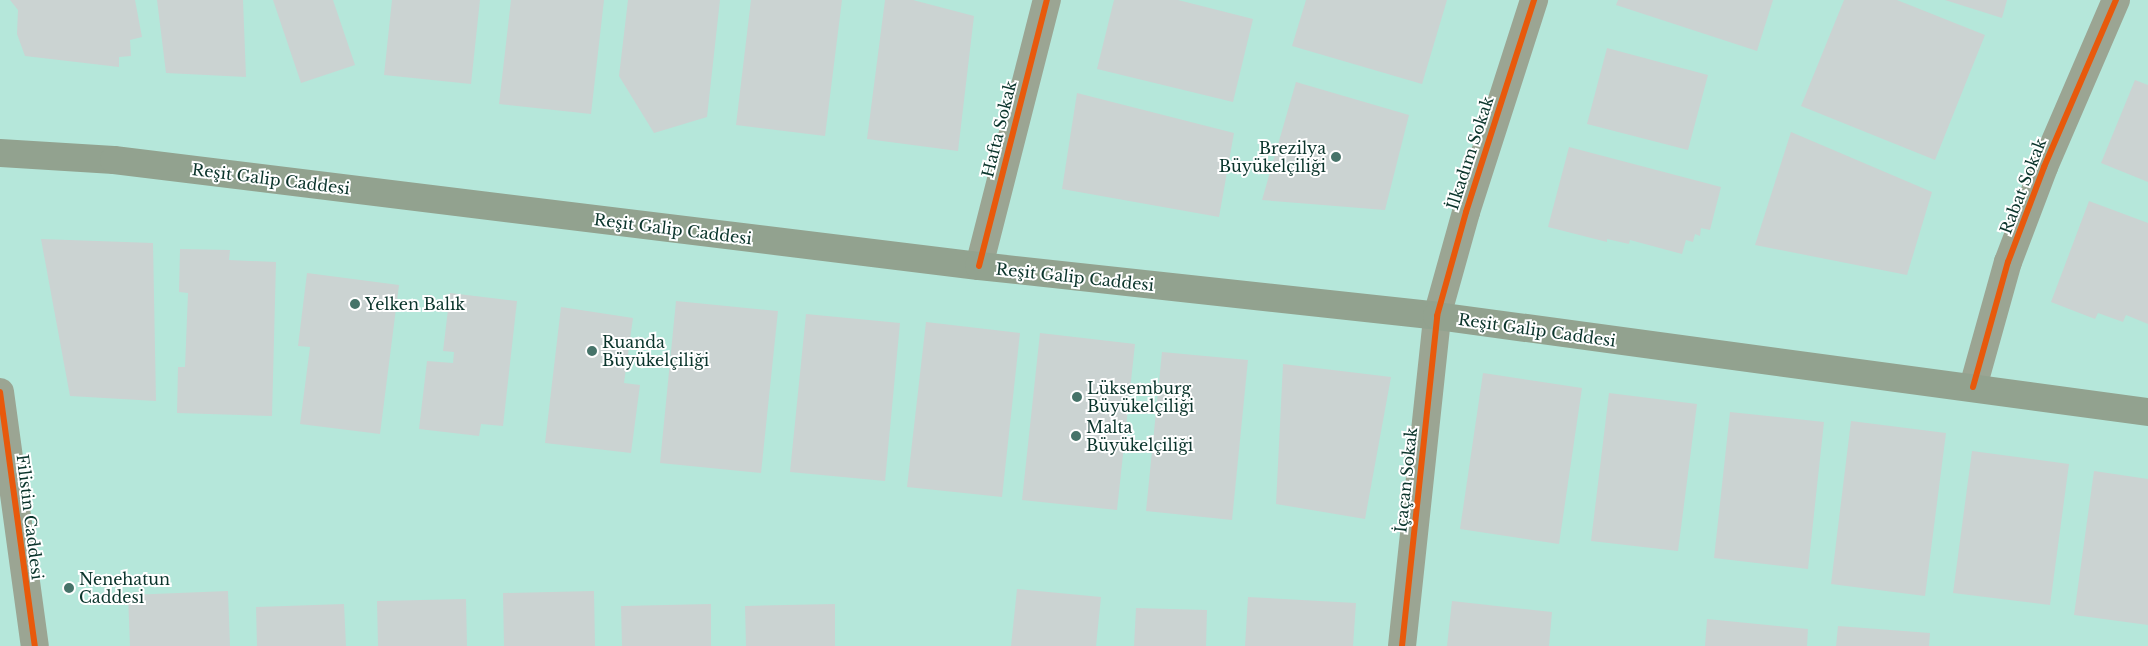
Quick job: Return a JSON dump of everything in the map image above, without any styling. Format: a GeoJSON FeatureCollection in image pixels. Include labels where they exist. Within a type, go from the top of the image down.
{"type":"FeatureCollection","features":[{"type":"Feature","properties":{"kind":"main road","name":"Reşit Galip Caddesi"},"geometry":{"type":"LineString","coordinates":[[0,153],[114,160],[979,266],[1437,316],[2148,412]]}},
{"type":"Feature","properties":{"kind":"street","name":"Hafta Sokak"},"geometry":{"type":"LineString","coordinates":[[979,266],[1047,0]]}},
{"type":"Feature","properties":{"kind":"street","name":"İlkadım Sokak"},"geometry":{"type":"LineString","coordinates":[[1437,316],[1466,212],[1534,0]]}},
{"type":"Feature","properties":{"kind":"street","name":"Rabat Sokak"},"geometry":{"type":"LineString","coordinates":[[1973,387],[2008,262],[2044,167],[2116,0]]}},
{"type":"Feature","properties":{"kind":"street","name":"İçaçan Sokak"},"geometry":{"type":"LineString","coordinates":[[1402,646],[1437,316]]}},
{"type":"Feature","properties":{"kind":"street","name":"Filistin Caddesi"},"geometry":{"type":"LineString","coordinates":[[0,392],[35,646]]}},
{"type":"Feature","properties":{"kind":"building"},"geometry":{"type":"Polygon","coordinates":[[[10,0],[135,0],[142,37],[130,40],[131,56],[119,57],[119,67],[25,56],[17,34],[18,10],[10,0]]]}},
{"type":"Feature","properties":{"kind":"building"},"geometry":{"type":"Polygon","coordinates":[[[157,0],[243,0],[246,77],[166,73],[157,0]]]}},
{"type":"Feature","properties":{"kind":"building"},"geometry":{"type":"Polygon","coordinates":[[[273,0],[333,0],[355,65],[301,83],[273,0]]]}},
{"type":"Feature","properties":{"kind":"building"},"geometry":{"type":"Polygon","coordinates":[[[392,0],[480,0],[471,84],[384,75],[392,0]]]}},
{"type":"Feature","properties":{"kind":"building"},"geometry":{"type":"Polygon","coordinates":[[[511,0],[604,0],[591,114],[499,104],[511,0]]]}},
{"type":"Feature","properties":{"kind":"building"},"geometry":{"type":"Polygon","coordinates":[[[628,0],[720,0],[707,117],[654,133],[619,76],[628,0]]]}},
{"type":"Feature","properties":{"kind":"building"},"geometry":{"type":"Polygon","coordinates":[[[751,0],[842,0],[825,136],[736,125],[751,0]]]}},
{"type":"Feature","properties":{"kind":"building"},"geometry":{"type":"Polygon","coordinates":[[[885,0],[913,0],[974,16],[958,151],[867,139],[885,0]]]}},
{"type":"Feature","properties":{"kind":"building"},"geometry":{"type":"Polygon","coordinates":[[[1114,0],[1178,0],[1253,19],[1233,102],[1097,69],[1114,0]]]}},
{"type":"Feature","properties":{"kind":"building"},"geometry":{"type":"Polygon","coordinates":[[[1306,0],[1447,0],[1422,84],[1292,46],[1306,0]]]}},
{"type":"Feature","properties":{"kind":"building"},"geometry":{"type":"Polygon","coordinates":[[[1618,0],[1773,0],[1757,51],[1616,5],[1618,0]]]}},
{"type":"Feature","properties":{"kind":"building"},"geometry":{"type":"Polygon","coordinates":[[[1844,0],[1897,0],[1985,35],[1935,160],[1801,106],[1844,0]]]}},
{"type":"Feature","properties":{"kind":"building"},"geometry":{"type":"Polygon","coordinates":[[[1945,0],[2007,0],[2002,18],[1945,0]]]}},
{"type":"Feature","properties":{"kind":"building"},"geometry":{"type":"Polygon","coordinates":[[[1607,48],[1708,75],[1688,150],[1587,124],[1607,48]]]}},
{"type":"Feature","properties":{"kind":"building"},"geometry":{"type":"Polygon","coordinates":[[[2135,80],[2148,85],[2148,182],[2101,163],[2135,80]]]}},
{"type":"Feature","properties":{"kind":"building","name":"Brezilya Büyükelçiliği"},"geometry":{"type":"Polygon","coordinates":[[[1296,82],[1409,115],[1385,210],[1262,200],[1296,82]]]}},
{"type":"Feature","properties":{"kind":"building"},"geometry":{"type":"Polygon","coordinates":[[[1077,93],[1234,133],[1219,217],[1062,189],[1077,93]]]}},
{"type":"Feature","properties":{"kind":"building"},"geometry":{"type":"Polygon","coordinates":[[[1791,132],[1932,192],[1907,275],[1755,245],[1791,132]]]}},
{"type":"Feature","properties":{"kind":"building"},"geometry":{"type":"Polygon","coordinates":[[[1569,147],[1721,187],[1710,230],[1701,228],[1700,236],[1695,234],[1693,242],[1686,240],[1682,254],[1630,240],[1629,244],[1607,239],[1607,242],[1548,227],[1569,147]]]}},
{"type":"Feature","properties":{"kind":"building"},"geometry":{"type":"Polygon","coordinates":[[[2089,201],[2148,223],[2148,324],[2126,315],[2123,322],[2098,313],[2095,319],[2051,302],[2089,201]]]}},
{"type":"Feature","properties":{"kind":"building"},"geometry":{"type":"Polygon","coordinates":[[[41,239],[153,243],[156,401],[70,396],[41,239]]]}},
{"type":"Feature","properties":{"kind":"building"},"geometry":{"type":"Polygon","coordinates":[[[180,249],[230,250],[229,260],[276,262],[272,416],[177,413],[178,367],[185,367],[188,293],[179,292],[180,249]]]}},
{"type":"Feature","properties":{"kind":"building"},"geometry":{"type":"Polygon","coordinates":[[[307,273],[399,285],[380,434],[300,424],[310,347],[298,346],[307,273]]]}},
{"type":"Feature","properties":{"kind":"building"},"geometry":{"type":"Polygon","coordinates":[[[450,293],[517,301],[503,426],[481,424],[479,436],[419,429],[427,361],[453,363],[454,352],[443,351],[450,293]]]}},
{"type":"Feature","properties":{"kind":"building"},"geometry":{"type":"Polygon","coordinates":[[[676,301],[778,311],[761,473],[660,463],[676,301]]]}},
{"type":"Feature","properties":{"kind":"building","name":"Ruanda Büyükelçiliği"},"geometry":{"type":"Polygon","coordinates":[[[561,307],[633,318],[624,383],[640,385],[631,453],[545,443],[561,307]]]}},
{"type":"Feature","properties":{"kind":"building"},"geometry":{"type":"Polygon","coordinates":[[[806,314],[900,323],[885,481],[790,472],[806,314]]]}},
{"type":"Feature","properties":{"kind":"building"},"geometry":{"type":"Polygon","coordinates":[[[926,322],[1020,333],[1002,497],[907,487],[926,322]]]}},
{"type":"Feature","properties":{"kind":"building"},"geometry":{"type":"Polygon","coordinates":[[[1040,333],[1135,344],[1117,510],[1022,500],[1040,333]]]}},
{"type":"Feature","properties":{"kind":"building"},"geometry":{"type":"Polygon","coordinates":[[[1162,352],[1248,360],[1232,520],[1146,511],[1162,352]]]}},
{"type":"Feature","properties":{"kind":"building"},"geometry":{"type":"Polygon","coordinates":[[[1283,364],[1391,377],[1365,519],[1276,504],[1283,364]]]}},
{"type":"Feature","properties":{"kind":"building"},"geometry":{"type":"Polygon","coordinates":[[[1483,373],[1582,388],[1559,544],[1460,529],[1483,373]]]}},
{"type":"Feature","properties":{"kind":"building"},"geometry":{"type":"Polygon","coordinates":[[[1609,393],[1697,404],[1678,551],[1591,541],[1609,393]]]}},
{"type":"Feature","properties":{"kind":"building"},"geometry":{"type":"Polygon","coordinates":[[[1730,412],[1824,422],[1808,569],[1714,558],[1730,412]]]}},
{"type":"Feature","properties":{"kind":"building"},"geometry":{"type":"Polygon","coordinates":[[[1851,421],[1946,433],[1925,596],[1831,584],[1851,421]]]}},
{"type":"Feature","properties":{"kind":"building"},"geometry":{"type":"Polygon","coordinates":[[[1972,451],[2069,464],[2050,605],[1953,593],[1972,451]]]}},
{"type":"Feature","properties":{"kind":"building"},"geometry":{"type":"Polygon","coordinates":[[[2094,471],[2148,479],[2148,625],[2074,615],[2094,471]]]}},
{"type":"Feature","properties":{"kind":"building"},"geometry":{"type":"Polygon","coordinates":[[[1017,589],[1101,597],[1096,646],[1011,646],[1017,589]]]}},
{"type":"Feature","properties":{"kind":"building"},"geometry":{"type":"Polygon","coordinates":[[[228,591],[230,646],[130,646],[128,595],[228,591]]]}},
{"type":"Feature","properties":{"kind":"building"},"geometry":{"type":"Polygon","coordinates":[[[594,591],[595,646],[504,646],[503,593],[594,591]]]}},
{"type":"Feature","properties":{"kind":"building"},"geometry":{"type":"Polygon","coordinates":[[[1248,597],[1356,603],[1353,646],[1245,646],[1248,597]]]}},
{"type":"Feature","properties":{"kind":"building"},"geometry":{"type":"Polygon","coordinates":[[[466,599],[467,646],[378,646],[377,601],[466,599]]]}},
{"type":"Feature","properties":{"kind":"building"},"geometry":{"type":"Polygon","coordinates":[[[1452,601],[1552,612],[1549,646],[1447,646],[1452,601]]]}},
{"type":"Feature","properties":{"kind":"building"},"geometry":{"type":"Polygon","coordinates":[[[344,604],[346,646],[257,646],[256,607],[344,604]]]}},
{"type":"Feature","properties":{"kind":"building"},"geometry":{"type":"Polygon","coordinates":[[[711,604],[711,646],[622,646],[621,606],[711,604]]]}},
{"type":"Feature","properties":{"kind":"building"},"geometry":{"type":"Polygon","coordinates":[[[835,604],[835,646],[746,646],[745,606],[835,604]]]}},
{"type":"Feature","properties":{"kind":"building"},"geometry":{"type":"Polygon","coordinates":[[[1136,608],[1207,610],[1206,646],[1134,646],[1136,608]]]}},
{"type":"Feature","properties":{"kind":"building"},"geometry":{"type":"Polygon","coordinates":[[[1707,619],[1808,629],[1807,646],[1705,646],[1707,619]]]}},
{"type":"Feature","properties":{"kind":"building"},"geometry":{"type":"Polygon","coordinates":[[[1838,626],[1930,633],[1929,646],[1836,646],[1838,626]]]}},
{"type":"Feature","properties":{"kind":"cycle path"},"geometry":{"type":"LineString","coordinates":[[979,266],[1047,0]]}},
{"type":"Feature","properties":{"kind":"cycle path"},"geometry":{"type":"LineString","coordinates":[[1402,646],[1437,316],[1466,212],[1534,0]]}},
{"type":"Feature","properties":{"kind":"cycle path"},"geometry":{"type":"LineString","coordinates":[[1973,387],[2008,262],[2044,167],[2116,0]]}},
{"type":"Feature","properties":{"kind":"cycle path"},"geometry":{"type":"LineString","coordinates":[[0,392],[35,646]]}},
{"type":"Feature","properties":{"kind":"place","name":"Brezilya Büyükelçiliği"},"geometry":{"type":"Point","coordinates":[1336,157]}},
{"type":"Feature","properties":{"kind":"place","name":"Yelken Balık"},"geometry":{"type":"Point","coordinates":[355,304]}},
{"type":"Feature","properties":{"kind":"place","name":"Ruanda Büyükelçiliği"},"geometry":{"type":"Point","coordinates":[592,351]}},
{"type":"Feature","properties":{"kind":"place","name":"Lüksemburg Büyükelçiliği"},"geometry":{"type":"Point","coordinates":[1077,397]}},
{"type":"Feature","properties":{"kind":"place","name":"Malta Büyükelçiliği"},"geometry":{"type":"Point","coordinates":[1076,436]}},
{"type":"Feature","properties":{"kind":"place","name":"Nenehatun Caddesi"},"geometry":{"type":"Point","coordinates":[69,588]}}]}
